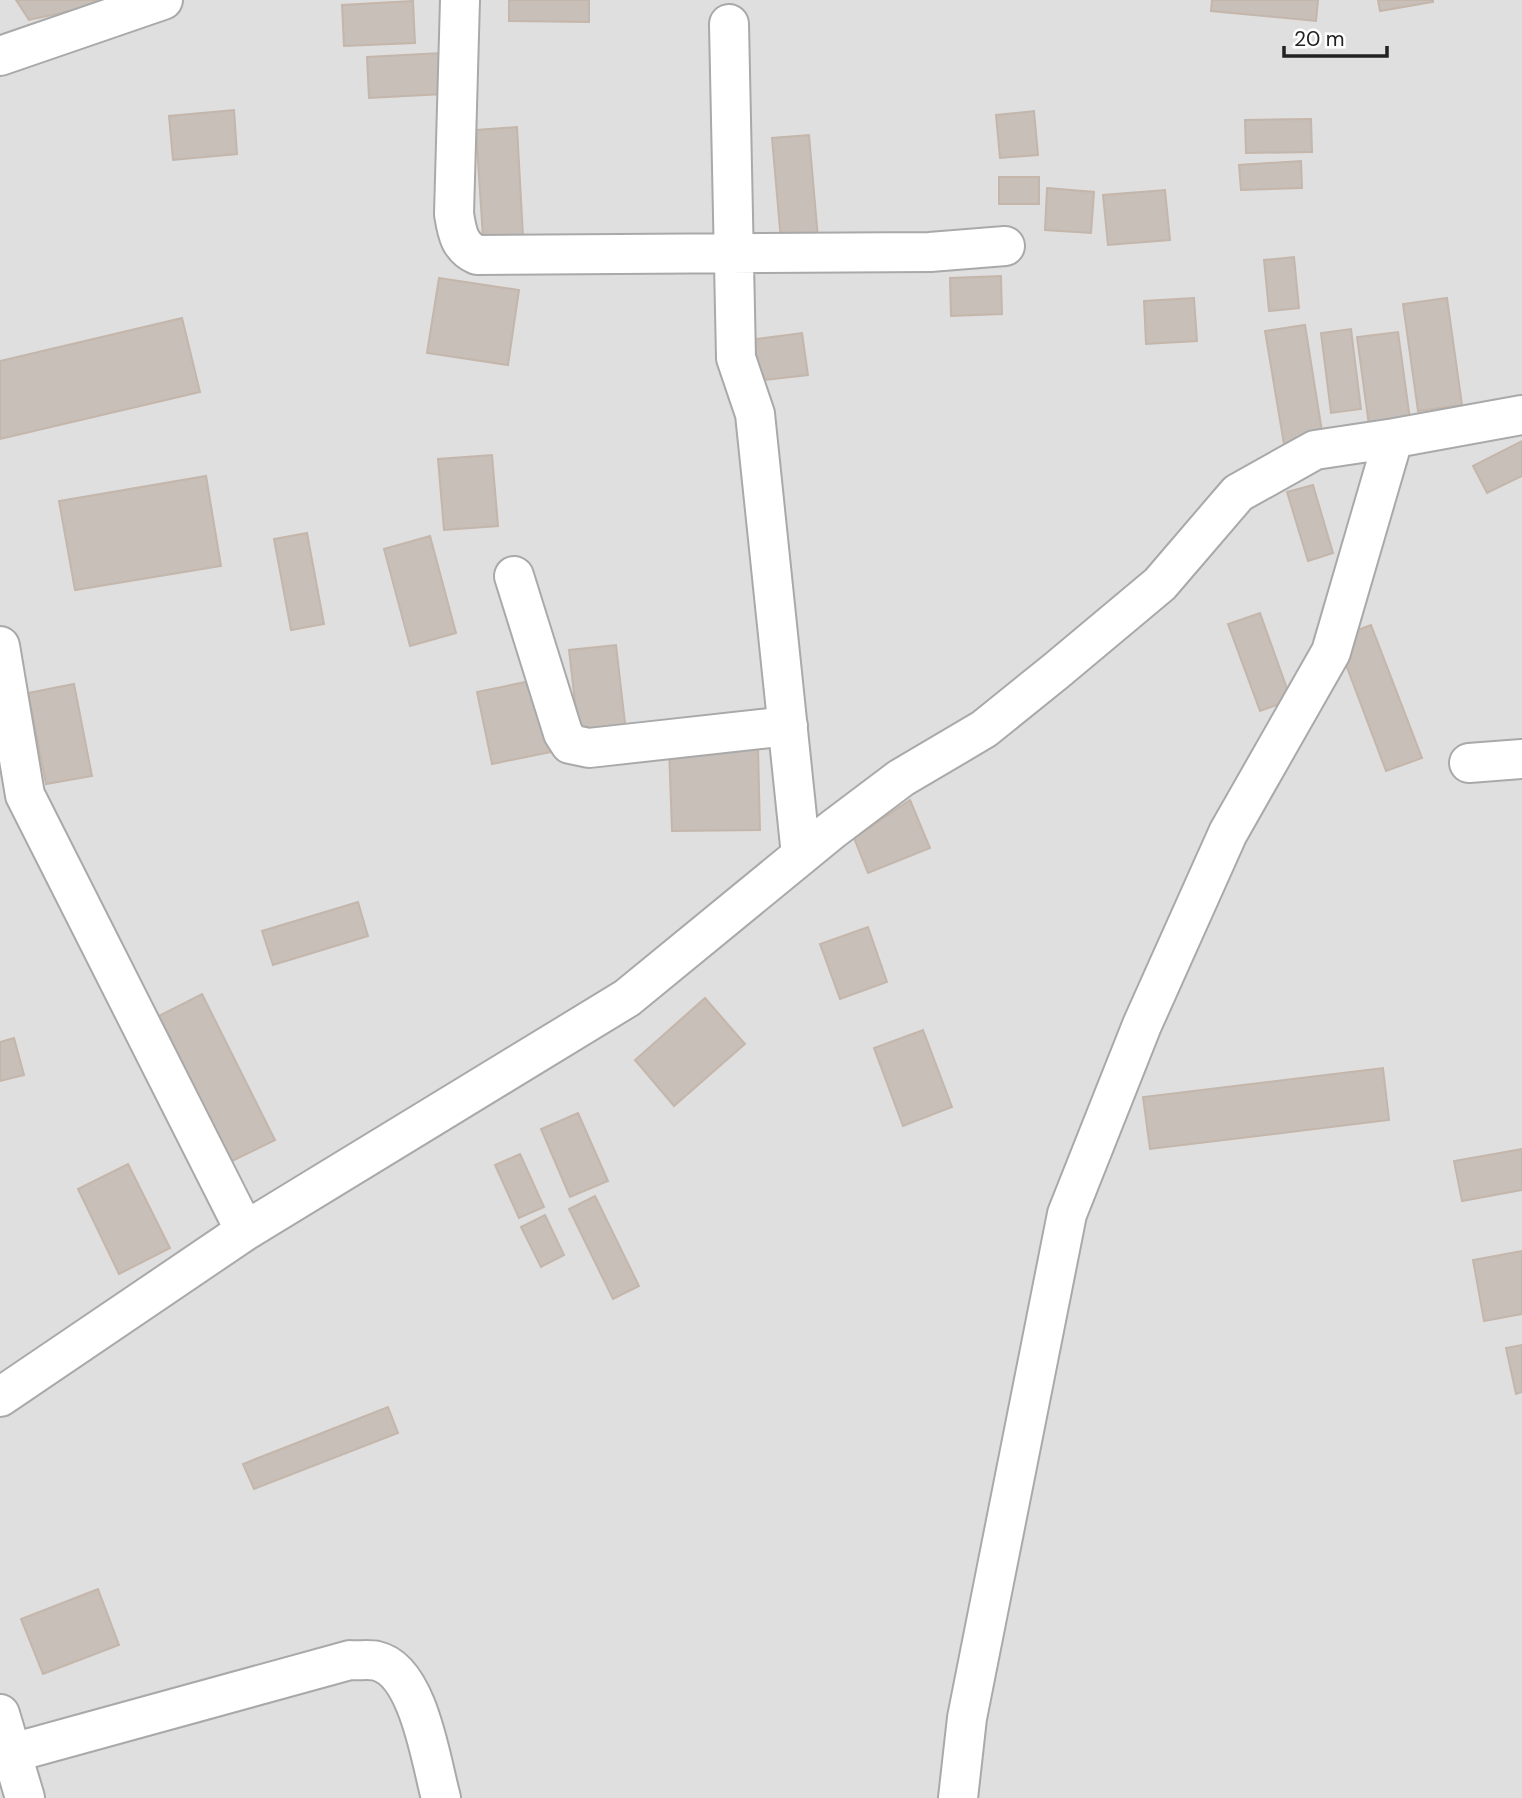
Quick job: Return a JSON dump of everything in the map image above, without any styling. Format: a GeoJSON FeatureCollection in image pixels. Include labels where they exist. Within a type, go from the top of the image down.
{"type":"FeatureCollection","features":[{"type":"Feature","properties":{"kind":"street"},"geometry":{"type":"LineString","coordinates":[[0,56],[163,0]]}},
{"type":"Feature","properties":{"kind":"street"},"geometry":{"type":"LineString","coordinates":[[460,0],[454,214],[458,236],[469,252],[477,256],[930,252],[1005,246]]}},
{"type":"Feature","properties":{"kind":"street"},"geometry":{"type":"LineString","coordinates":[[729,24],[736,358],[755,414],[801,855]]}},
{"type":"Feature","properties":{"kind":"street"},"geometry":{"type":"LineString","coordinates":[[0,1397],[245,1231],[627,998],[801,855],[901,778],[984,729],[1066,663],[1160,584],[1238,493],[1315,450],[1522,415]]}},
{"type":"Feature","properties":{"kind":"street"},"geometry":{"type":"LineString","coordinates":[[958,1798],[967,1718],[1068,1214],[1142,1025],[1228,833],[1331,652],[1395,438]]}},
{"type":"Feature","properties":{"kind":"street"},"geometry":{"type":"LineString","coordinates":[[514,576],[563,733],[570,744],[589,748],[788,726]]}},
{"type":"Feature","properties":{"kind":"street"},"geometry":{"type":"LineString","coordinates":[[0,646],[25,794],[245,1231]]}},
{"type":"Feature","properties":{"kind":"street"},"geometry":{"type":"LineString","coordinates":[[1469,763],[1522,759]]}},
{"type":"Feature","properties":{"kind":"street"},"geometry":{"type":"LineString","coordinates":[[12,1753],[350,1660],[376,1661],[395,1670],[415,1700],[441,1798]]}},
{"type":"Feature","properties":{"kind":"street"},"geometry":{"type":"LineString","coordinates":[[0,1714],[25,1798]]}},
{"type":"Feature","properties":{"kind":"shaded area"},"geometry":{"type":"Polygon","coordinates":[[[0,0],[1522,0],[1522,1798],[0,1798],[0,0]]]}},
{"type":"Feature","properties":{"kind":"building"},"geometry":{"type":"Polygon","coordinates":[[[16,0],[121,0],[29,20],[16,0]]]}},
{"type":"Feature","properties":{"kind":"building"},"geometry":{"type":"Polygon","coordinates":[[[509,0],[589,0],[589,22],[509,21],[509,0]]]}},
{"type":"Feature","properties":{"kind":"building"},"geometry":{"type":"Polygon","coordinates":[[[1212,0],[1318,0],[1316,21],[1211,11],[1212,0]]]}},
{"type":"Feature","properties":{"kind":"building"},"geometry":{"type":"Polygon","coordinates":[[[1378,0],[1433,0],[1433,2],[1380,11],[1378,0]]]}},
{"type":"Feature","properties":{"kind":"building"},"geometry":{"type":"Polygon","coordinates":[[[413,1],[415,43],[344,46],[342,5],[413,1]]]}},
{"type":"Feature","properties":{"kind":"building"},"geometry":{"type":"Polygon","coordinates":[[[441,53],[444,94],[369,98],[367,57],[441,53]]]}},
{"type":"Feature","properties":{"kind":"building"},"geometry":{"type":"Polygon","coordinates":[[[234,110],[237,154],[173,160],[169,116],[234,110]]]}},
{"type":"Feature","properties":{"kind":"building"},"geometry":{"type":"Polygon","coordinates":[[[1034,111],[1038,155],[1000,158],[996,115],[1034,111]]]}},
{"type":"Feature","properties":{"kind":"building"},"geometry":{"type":"Polygon","coordinates":[[[1311,119],[1312,152],[1246,153],[1245,120],[1311,119]]]}},
{"type":"Feature","properties":{"kind":"building"},"geometry":{"type":"Polygon","coordinates":[[[517,127],[523,236],[483,238],[476,130],[517,127]]]}},
{"type":"Feature","properties":{"kind":"building"},"geometry":{"type":"Polygon","coordinates":[[[809,135],[818,238],[781,241],[772,138],[809,135]]]}},
{"type":"Feature","properties":{"kind":"building"},"geometry":{"type":"Polygon","coordinates":[[[1301,161],[1302,188],[1241,190],[1239,165],[1301,161]]]}},
{"type":"Feature","properties":{"kind":"building"},"geometry":{"type":"Polygon","coordinates":[[[999,177],[1039,177],[1039,204],[999,204],[999,177]]]}},
{"type":"Feature","properties":{"kind":"building"},"geometry":{"type":"Polygon","coordinates":[[[1047,188],[1094,192],[1091,233],[1045,230],[1047,188]]]}},
{"type":"Feature","properties":{"kind":"building"},"geometry":{"type":"Polygon","coordinates":[[[1165,190],[1170,240],[1108,245],[1103,195],[1165,190]]]}},
{"type":"Feature","properties":{"kind":"building"},"geometry":{"type":"Polygon","coordinates":[[[1294,257],[1299,308],[1269,311],[1264,260],[1294,257]]]}},
{"type":"Feature","properties":{"kind":"building"},"geometry":{"type":"Polygon","coordinates":[[[1001,276],[1002,314],[951,316],[950,278],[1001,276]]]}},
{"type":"Feature","properties":{"kind":"building"},"geometry":{"type":"Polygon","coordinates":[[[439,278],[519,290],[508,365],[427,353],[439,278]]]}},
{"type":"Feature","properties":{"kind":"building"},"geometry":{"type":"Polygon","coordinates":[[[1194,298],[1197,341],[1146,344],[1144,301],[1194,298]]]}},
{"type":"Feature","properties":{"kind":"building"},"geometry":{"type":"Polygon","coordinates":[[[1447,298],[1462,405],[1418,411],[1403,304],[1447,298]]]}},
{"type":"Feature","properties":{"kind":"building"},"geometry":{"type":"Polygon","coordinates":[[[182,318],[200,392],[0,439],[0,361],[182,318]]]}},
{"type":"Feature","properties":{"kind":"building"},"geometry":{"type":"Polygon","coordinates":[[[1305,325],[1324,444],[1285,450],[1265,331],[1305,325]]]}},
{"type":"Feature","properties":{"kind":"building"},"geometry":{"type":"Polygon","coordinates":[[[1351,329],[1361,409],[1331,413],[1321,333],[1351,329]]]}},
{"type":"Feature","properties":{"kind":"building"},"geometry":{"type":"Polygon","coordinates":[[[1398,332],[1412,434],[1371,440],[1357,337],[1398,332]]]}},
{"type":"Feature","properties":{"kind":"building"},"geometry":{"type":"Polygon","coordinates":[[[802,333],[808,375],[747,382],[742,341],[802,333]]]}},
{"type":"Feature","properties":{"kind":"building"},"geometry":{"type":"Polygon","coordinates":[[[1522,441],[1522,476],[1487,493],[1473,466],[1522,441]]]}},
{"type":"Feature","properties":{"kind":"building"},"geometry":{"type":"Polygon","coordinates":[[[492,455],[498,526],[444,530],[438,459],[492,455]]]}},
{"type":"Feature","properties":{"kind":"building"},"geometry":{"type":"Polygon","coordinates":[[[206,476],[221,566],[75,590],[59,501],[206,476]]]}},
{"type":"Feature","properties":{"kind":"building"},"geometry":{"type":"Polygon","coordinates":[[[1313,485],[1333,553],[1308,561],[1287,492],[1313,485]]]}},
{"type":"Feature","properties":{"kind":"building"},"geometry":{"type":"Polygon","coordinates":[[[307,533],[324,624],[291,630],[274,539],[307,533]]]}},
{"type":"Feature","properties":{"kind":"building"},"geometry":{"type":"Polygon","coordinates":[[[430,536],[456,633],[410,646],[384,549],[430,536]]]}},
{"type":"Feature","properties":{"kind":"building"},"geometry":{"type":"Polygon","coordinates":[[[1260,613],[1291,700],[1260,711],[1228,624],[1260,613]]]}},
{"type":"Feature","properties":{"kind":"building"},"geometry":{"type":"Polygon","coordinates":[[[1371,625],[1422,758],[1386,771],[1336,638],[1371,625]]]}},
{"type":"Feature","properties":{"kind":"building"},"geometry":{"type":"Polygon","coordinates":[[[616,645],[626,732],[579,737],[569,650],[616,645]]]}},
{"type":"Feature","properties":{"kind":"building"},"geometry":{"type":"Polygon","coordinates":[[[545,678],[561,750],[492,764],[477,692],[545,678]]]}},
{"type":"Feature","properties":{"kind":"building"},"geometry":{"type":"Polygon","coordinates":[[[74,684],[92,776],[46,784],[28,693],[74,684]]]}},
{"type":"Feature","properties":{"kind":"building"},"geometry":{"type":"Polygon","coordinates":[[[758,747],[760,830],[672,831],[669,749],[758,747]]]}},
{"type":"Feature","properties":{"kind":"building"},"geometry":{"type":"Polygon","coordinates":[[[910,800],[930,848],[868,873],[854,838],[910,800]]]}},
{"type":"Feature","properties":{"kind":"building"},"geometry":{"type":"Polygon","coordinates":[[[358,902],[368,936],[273,965],[262,931],[358,902]]]}},
{"type":"Feature","properties":{"kind":"building"},"geometry":{"type":"Polygon","coordinates":[[[868,927],[887,982],[840,999],[820,944],[868,927]]]}},
{"type":"Feature","properties":{"kind":"building"},"geometry":{"type":"Polygon","coordinates":[[[202,994],[275,1140],[220,1167],[147,1022],[202,994]]]}},
{"type":"Feature","properties":{"kind":"building"},"geometry":{"type":"Polygon","coordinates":[[[705,998],[745,1044],[674,1106],[635,1060],[705,998]]]}},
{"type":"Feature","properties":{"kind":"building"},"geometry":{"type":"Polygon","coordinates":[[[923,1030],[952,1107],[903,1126],[874,1048],[923,1030]]]}},
{"type":"Feature","properties":{"kind":"building"},"geometry":{"type":"Polygon","coordinates":[[[14,1038],[24,1075],[0,1081],[0,1042],[14,1038]]]}},
{"type":"Feature","properties":{"kind":"building"},"geometry":{"type":"Polygon","coordinates":[[[1383,1068],[1389,1120],[1150,1149],[1143,1097],[1383,1068]]]}},
{"type":"Feature","properties":{"kind":"building"},"geometry":{"type":"Polygon","coordinates":[[[578,1113],[608,1181],[570,1197],[541,1129],[578,1113]]]}},
{"type":"Feature","properties":{"kind":"building"},"geometry":{"type":"Polygon","coordinates":[[[1522,1149],[1522,1190],[1462,1201],[1454,1161],[1522,1149]]]}},
{"type":"Feature","properties":{"kind":"building"},"geometry":{"type":"Polygon","coordinates":[[[520,1154],[544,1207],[519,1218],[495,1165],[520,1154]]]}},
{"type":"Feature","properties":{"kind":"building"},"geometry":{"type":"Polygon","coordinates":[[[128,1164],[170,1248],[119,1274],[78,1189],[128,1164]]]}},
{"type":"Feature","properties":{"kind":"building"},"geometry":{"type":"Polygon","coordinates":[[[595,1196],[639,1286],[613,1299],[569,1209],[595,1196]]]}},
{"type":"Feature","properties":{"kind":"building"},"geometry":{"type":"Polygon","coordinates":[[[545,1215],[564,1255],[541,1267],[521,1227],[545,1215]]]}},
{"type":"Feature","properties":{"kind":"building"},"geometry":{"type":"Polygon","coordinates":[[[1522,1251],[1522,1314],[1484,1321],[1473,1260],[1522,1251]]]}},
{"type":"Feature","properties":{"kind":"building"},"geometry":{"type":"Polygon","coordinates":[[[1522,1345],[1522,1392],[1516,1394],[1506,1348],[1522,1345]]]}},
{"type":"Feature","properties":{"kind":"building"},"geometry":{"type":"Polygon","coordinates":[[[388,1407],[398,1433],[254,1489],[243,1464],[388,1407]]]}},
{"type":"Feature","properties":{"kind":"building"},"geometry":{"type":"Polygon","coordinates":[[[98,1589],[119,1645],[43,1674],[21,1619],[98,1589]]]}}]}
